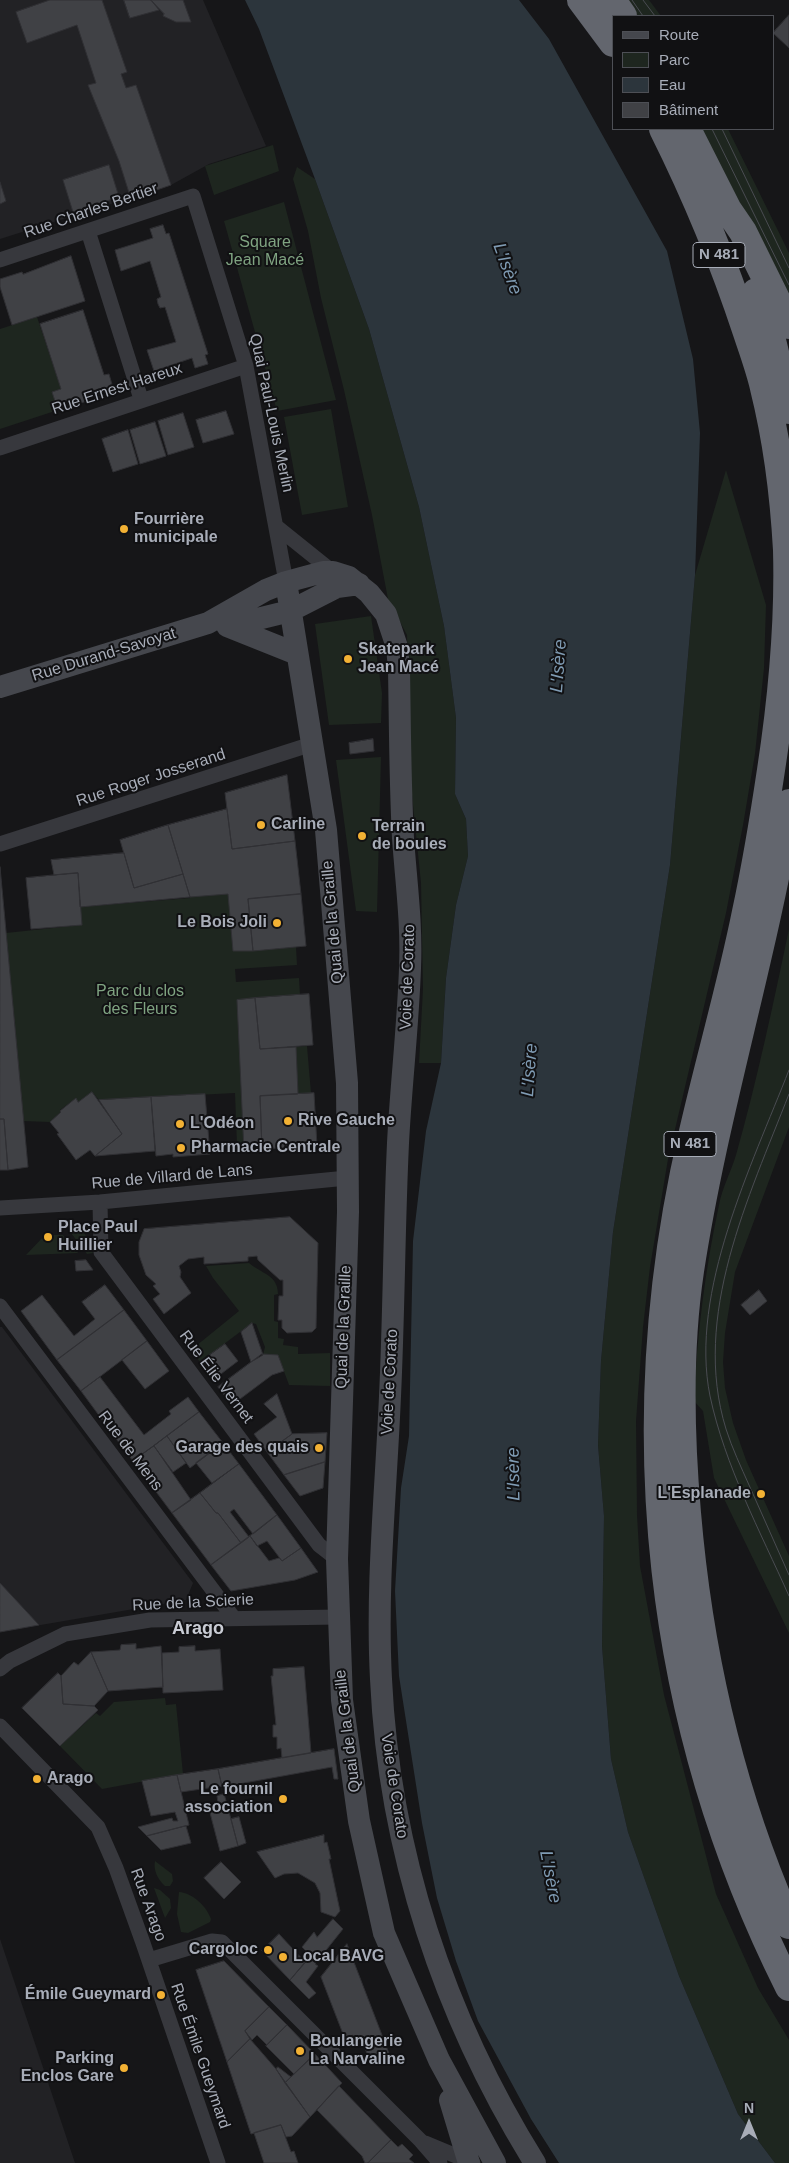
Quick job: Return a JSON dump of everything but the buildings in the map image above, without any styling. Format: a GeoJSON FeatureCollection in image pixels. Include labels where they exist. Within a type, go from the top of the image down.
{"type":"FeatureCollection","features":[{"type":"Feature","properties":{"kind":"highway"},"geometry":{"type":"LineString","coordinates":[[581,0],[612,42]]}},
{"type":"Feature","properties":{"kind":"highway"},"geometry":{"type":"LineString","coordinates":[[612,0],[622,15]]}},
{"type":"Feature","properties":{"kind":"highway","name":"N 481"},"geometry":{"type":"LineString","coordinates":[[664,130],[693,189],[725,270],[764,385],[776,449],[787,560],[786,635],[780,713],[765,810],[746,914],[690,1142],[667,1272],[659,1373],[659,1508],[664,1572],[676,1653],[695,1738],[719,1817],[749,1899],[789,1988]]}},
{"type":"Feature","properties":{"kind":"highway","name":"N 481"},"geometry":{"type":"LineString","coordinates":[[688,130],[728,210],[735,236],[768,324],[789,410]]}},
{"type":"Feature","properties":{"kind":"highway"},"geometry":{"type":"LineString","coordinates":[[728,210],[743,232],[789,326]]}},
{"type":"Feature","properties":{"kind":"highway","name":"N 481"},"geometry":{"type":"LineString","coordinates":[[789,803],[766,921],[716,1142],[690,1272],[682,1372],[681,1443],[692,1569],[704,1650],[722,1732],[744,1810],[772,1887],[789,1925]]}},
{"type":"Feature","properties":{"kind":"main road"},"geometry":{"type":"LineString","coordinates":[[286,582],[311,575],[333,572]]}},
{"type":"Feature","properties":{"kind":"main road","name":"Voie de Corato"},"geometry":{"type":"LineString","coordinates":[[333,572],[349,577],[359,584],[386,614],[397,647],[403,838],[410,916],[409,998],[398,1149],[392,1368],[380,1562],[380,1666],[386,1748],[392,1790],[408,1867],[434,1956],[452,2002],[482,2068],[535,2163]]}},
{"type":"Feature","properties":{"kind":"main road","name":"Quai de la Graille"},"geometry":{"type":"LineString","coordinates":[[286,582],[326,830],[346,1074],[348,1212],[337,1559],[342,1700],[359,1821],[384,1933],[439,2060]]}},
{"type":"Feature","properties":{"kind":"main road","name":"Rue Durand-Savoyat"},"geometry":{"type":"LineString","coordinates":[[0,687],[219,625],[266,590],[286,582]]}},
{"type":"Feature","properties":{"kind":"main road"},"geometry":{"type":"LineString","coordinates":[[219,625],[290,611],[337,587],[359,584]]}},
{"type":"Feature","properties":{"kind":"main road"},"geometry":{"type":"LineString","coordinates":[[219,625],[297,654]]}},
{"type":"Feature","properties":{"kind":"main road"},"geometry":{"type":"LineString","coordinates":[[439,2060],[469,2162]]}},
{"type":"Feature","properties":{"kind":"main road"},"geometry":{"type":"LineString","coordinates":[[439,2060],[495,2163]]}},
{"type":"Feature","properties":{"kind":"street","name":"Rue Charles Bertier"},"geometry":{"type":"LineString","coordinates":[[0,260],[193,196]]}},
{"type":"Feature","properties":{"kind":"street","name":"Quai Paul-Louis Merlin"},"geometry":{"type":"LineString","coordinates":[[193,196],[246,366],[286,582]]}},
{"type":"Feature","properties":{"kind":"street"},"geometry":{"type":"LineString","coordinates":[[88,231],[141,399]]}},
{"type":"Feature","properties":{"kind":"street","name":"Rue Ernest Hareux"},"geometry":{"type":"LineString","coordinates":[[0,448],[141,399],[246,366]]}},
{"type":"Feature","properties":{"kind":"street","name":"Voie de Corato"},"geometry":{"type":"LineString","coordinates":[[277,527],[333,572]]}},
{"type":"Feature","properties":{"kind":"street","name":"Rue Roger Josserand"},"geometry":{"type":"LineString","coordinates":[[0,844],[312,744]]}},
{"type":"Feature","properties":{"kind":"street","name":"Rue de Villard de Lans"},"geometry":{"type":"LineString","coordinates":[[0,1208],[100,1202],[347,1178]]}},
{"type":"Feature","properties":{"kind":"street","name":"Rue Élie Vernet"},"geometry":{"type":"LineString","coordinates":[[100,1202],[101,1252],[319,1545],[337,1559]]}},
{"type":"Feature","properties":{"kind":"street","name":"Rue de Mens"},"geometry":{"type":"LineString","coordinates":[[0,1306],[233,1617]]}},
{"type":"Feature","properties":{"kind":"street","name":"Rue de la Scierie"},"geometry":{"type":"LineString","coordinates":[[0,1669],[10,1661],[64,1634],[150,1620],[233,1617],[338,1617]]}},
{"type":"Feature","properties":{"kind":"street","name":"Rue Arago"},"geometry":{"type":"LineString","coordinates":[[0,1726],[98,1827],[116,1868],[149,1960],[212,1941],[222,1942],[421,2141],[440,2163]]}},
{"type":"Feature","properties":{"kind":"street","name":"Rue Émile Gueymard"},"geometry":{"type":"LineString","coordinates":[[149,1960],[218,2163]]}},
{"type":"Feature","properties":{"kind":"street"},"geometry":{"type":"LineString","coordinates":[[437,2148],[459,2131]]}},
{"type":"Feature","properties":{"kind":"street","name":"Rue Arago"},"geometry":{"type":"LineString","coordinates":[[421,2141],[469,2162]]}},
{"type":"Feature","properties":{"kind":"shaded area"},"geometry":{"type":"Polygon","coordinates":[[[0,0],[203,0],[266,146],[209,164],[171,185],[0,239],[0,0]]]}},
{"type":"Feature","properties":{"kind":"shaded area"},"geometry":{"type":"Polygon","coordinates":[[[0,1327],[2,1327],[193,1583],[186,1600],[0,1632],[0,1327]]]}},
{"type":"Feature","properties":{"kind":"shaded area"},"geometry":{"type":"Polygon","coordinates":[[[0,1939],[75,2163],[0,2163],[0,1939]]]}},
{"type":"Feature","properties":{"kind":"green space"},"geometry":{"type":"Polygon","coordinates":[[[621,0],[649,0],[660,15],[631,15],[621,0]]]}},
{"type":"Feature","properties":{"kind":"green space"},"geometry":{"type":"Polygon","coordinates":[[[699,130],[728,130],[789,253],[789,309],[699,130]]]}},
{"type":"Feature","properties":{"kind":"green space"},"geometry":{"type":"Polygon","coordinates":[[[273,145],[279,171],[214,195],[205,166],[273,145]]]}},
{"type":"Feature","properties":{"kind":"green space"},"geometry":{"type":"Polygon","coordinates":[[[297,167],[315,179],[369,329],[419,507],[444,626],[456,718],[455,794],[466,819],[468,856],[456,905],[446,978],[441,1063],[419,1063],[423,989],[421,883],[411,785],[407,635],[388,599],[372,515],[344,390],[321,298],[308,231],[293,179],[297,167]]]}},
{"type":"Feature","properties":{"kind":"green space","name":"Square Jean Macé"},"geometry":{"type":"Polygon","coordinates":[[[284,202],[336,400],[277,411],[224,221],[284,202]]]}},
{"type":"Feature","properties":{"kind":"green space"},"geometry":{"type":"Polygon","coordinates":[[[37,317],[61,389],[52,392],[58,410],[0,429],[0,329],[37,317]]]}},
{"type":"Feature","properties":{"kind":"green space"},"geometry":{"type":"Polygon","coordinates":[[[331,409],[348,507],[302,515],[284,417],[331,409]]]}},
{"type":"Feature","properties":{"kind":"green space"},"geometry":{"type":"Polygon","coordinates":[[[726,470],[766,605],[764,668],[755,754],[743,825],[726,913],[668,1159],[650,1267],[643,1327],[636,1421],[637,1515],[640,1566],[664,1695],[716,1894],[758,1988],[789,2040],[789,2163],[775,2163],[738,2114],[679,1976],[628,1832],[611,1759],[602,1646],[604,1516],[598,1445],[601,1361],[613,1232],[670,865],[695,575],[726,470]]]}},
{"type":"Feature","properties":{"kind":"green space","name":"Skatepark Jean Macé"},"geometry":{"type":"Polygon","coordinates":[[[371,616],[382,693],[381,723],[329,725],[315,624],[371,616]]]}},
{"type":"Feature","properties":{"kind":"green space","name":"Terrain de boules"},"geometry":{"type":"Polygon","coordinates":[[[381,757],[377,912],[356,911],[336,760],[381,757]]]}},
{"type":"Feature","properties":{"kind":"green space","name":"Parc du clos des Fleurs"},"geometry":{"type":"Polygon","coordinates":[[[221,813],[244,951],[296,947],[297,965],[235,969],[236,982],[299,978],[300,995],[255,998],[260,1049],[307,1046],[311,1093],[260,1096],[262,1149],[244,1151],[237,1145],[235,1093],[99,1100],[92,1092],[78,1102],[75,1099],[60,1110],[61,1112],[50,1122],[23,1121],[0,884],[6,933],[81,925],[80,907],[190,898],[185,880],[221,813]]]}},
{"type":"Feature","properties":{"kind":"green space"},"geometry":{"type":"Polygon","coordinates":[[[789,929],[789,1127],[735,1272],[725,1333],[723,1362],[725,1388],[733,1423],[746,1460],[789,1556],[789,1633],[714,1478],[703,1411],[694,1401],[702,1303],[720,1199],[736,1155],[751,1099],[789,929]]]}},
{"type":"Feature","properties":{"kind":"green space"},"geometry":{"type":"Polygon","coordinates":[[[82,1227],[93,1253],[87,1254],[68,1229],[82,1227]]]}},
{"type":"Feature","properties":{"kind":"green space"},"geometry":{"type":"Polygon","coordinates":[[[45,1235],[63,1235],[78,1253],[26,1255],[45,1235]]]}},
{"type":"Feature","properties":{"kind":"green space"},"geometry":{"type":"Polygon","coordinates":[[[249,1263],[275,1283],[278,1294],[274,1295],[274,1321],[278,1322],[278,1338],[284,1339],[283,1345],[298,1347],[298,1354],[330,1353],[330,1386],[289,1385],[278,1355],[263,1355],[265,1347],[256,1324],[252,1323],[200,1362],[191,1350],[239,1311],[206,1266],[249,1263]]]}},
{"type":"Feature","properties":{"kind":"green space"},"geometry":{"type":"Polygon","coordinates":[[[165,1698],[166,1705],[176,1704],[183,1774],[102,1789],[60,1746],[96,1713],[100,1716],[114,1702],[165,1698]]]}},
{"type":"Feature","properties":{"kind":"green space"},"geometry":{"type":"Polygon","coordinates":[[[155,1861],[172,1874],[173,1881],[170,1886],[165,1886],[158,1878],[155,1871],[155,1861]]]}},
{"type":"Feature","properties":{"kind":"green space"},"geometry":{"type":"Polygon","coordinates":[[[154,1888],[160,1890],[170,1899],[171,1908],[165,1918],[154,1888]]]}},
{"type":"Feature","properties":{"kind":"green space"},"geometry":{"type":"Polygon","coordinates":[[[179,1892],[199,1901],[209,1914],[210,1922],[188,1933],[181,1932],[177,1914],[179,1892]]]}},
{"type":"Feature","properties":{"kind":"water","name":"L'Isère"},"geometry":{"type":"Polygon","coordinates":[[[245,0],[519,0],[549,39],[667,251],[693,359],[700,433],[695,575],[670,865],[613,1232],[601,1361],[598,1445],[604,1516],[602,1646],[611,1759],[628,1832],[679,1976],[738,2114],[775,2163],[559,2163],[531,2119],[478,2021],[456,1961],[437,1898],[422,1823],[399,1676],[395,1591],[401,1488],[409,1436],[413,1241],[426,1131],[441,1063],[446,978],[456,905],[468,856],[466,819],[455,794],[456,718],[444,626],[419,507],[369,329],[259,29],[245,0]]]}},
{"type":"Feature","properties":{"kind":"tram line"},"geometry":{"type":"LineString","coordinates":[[632,0],[642,15]]}},
{"type":"Feature","properties":{"kind":"tram line"},"geometry":{"type":"LineString","coordinates":[[643,0],[654,15]]}},
{"type":"Feature","properties":{"kind":"tram line"},"geometry":{"type":"LineString","coordinates":[[712,130],[789,285]]}},
{"type":"Feature","properties":{"kind":"tram line"},"geometry":{"type":"LineString","coordinates":[[722,130],[789,268]]}},
{"type":"Feature","properties":{"kind":"tram line"},"geometry":{"type":"LineString","coordinates":[[789,1070],[742,1187],[728,1230],[716,1272],[708,1315],[706,1356],[710,1396],[725,1448],[744,1498],[789,1596]]}},
{"type":"Feature","properties":{"kind":"tram line"},"geometry":{"type":"LineString","coordinates":[[789,1094],[757,1174],[729,1258],[720,1301],[715,1343],[717,1386],[726,1429],[789,1575]]}},
{"type":"Feature","properties":{"kind":"place","name":"Fourrière municipale"},"geometry":{"type":"Point","coordinates":[124,529]}},
{"type":"Feature","properties":{"kind":"place","name":"Skatepark Jean Macé"},"geometry":{"type":"Point","coordinates":[348,659]}},
{"type":"Feature","properties":{"kind":"place","name":"Carline"},"geometry":{"type":"Point","coordinates":[261,825]}},
{"type":"Feature","properties":{"kind":"place","name":"Terrain de boules"},"geometry":{"type":"Point","coordinates":[362,836]}},
{"type":"Feature","properties":{"kind":"place","name":"Le Bois Joli"},"geometry":{"type":"Point","coordinates":[277,923]}},
{"type":"Feature","properties":{"kind":"place","name":"Rive Gauche"},"geometry":{"type":"Point","coordinates":[288,1121]}},
{"type":"Feature","properties":{"kind":"place","name":"L'Odéon"},"geometry":{"type":"Point","coordinates":[180,1124]}},
{"type":"Feature","properties":{"kind":"place","name":"Pharmacie Centrale"},"geometry":{"type":"Point","coordinates":[181,1148]}},
{"type":"Feature","properties":{"kind":"place","name":"Place Paul Huillier"},"geometry":{"type":"Point","coordinates":[48,1237]}},
{"type":"Feature","properties":{"kind":"place","name":"Garage des quais"},"geometry":{"type":"Point","coordinates":[319,1448]}},
{"type":"Feature","properties":{"kind":"place","name":"L'Esplanade"},"geometry":{"type":"Point","coordinates":[761,1494]}},
{"type":"Feature","properties":{"kind":"place","name":"Arago"},"geometry":{"type":"Point","coordinates":[37,1779]}},
{"type":"Feature","properties":{"kind":"place","name":"Le fournil association"},"geometry":{"type":"Point","coordinates":[283,1799]}},
{"type":"Feature","properties":{"kind":"place","name":"Cargoloc"},"geometry":{"type":"Point","coordinates":[268,1950]}},
{"type":"Feature","properties":{"kind":"place","name":"Local BAVG"},"geometry":{"type":"Point","coordinates":[283,1957]}},
{"type":"Feature","properties":{"kind":"place","name":"Émile Gueymard"},"geometry":{"type":"Point","coordinates":[161,1995]}},
{"type":"Feature","properties":{"kind":"place","name":"Boulangerie La Narvaline"},"geometry":{"type":"Point","coordinates":[300,2051]}},
{"type":"Feature","properties":{"kind":"place","name":"Parking Enclos Gare"},"geometry":{"type":"Point","coordinates":[124,2068]}},
{"type":"Feature","properties":{"kind":"district","name":"Arago"},"geometry":{"type":"Point","coordinates":[198,1629]}}]}
